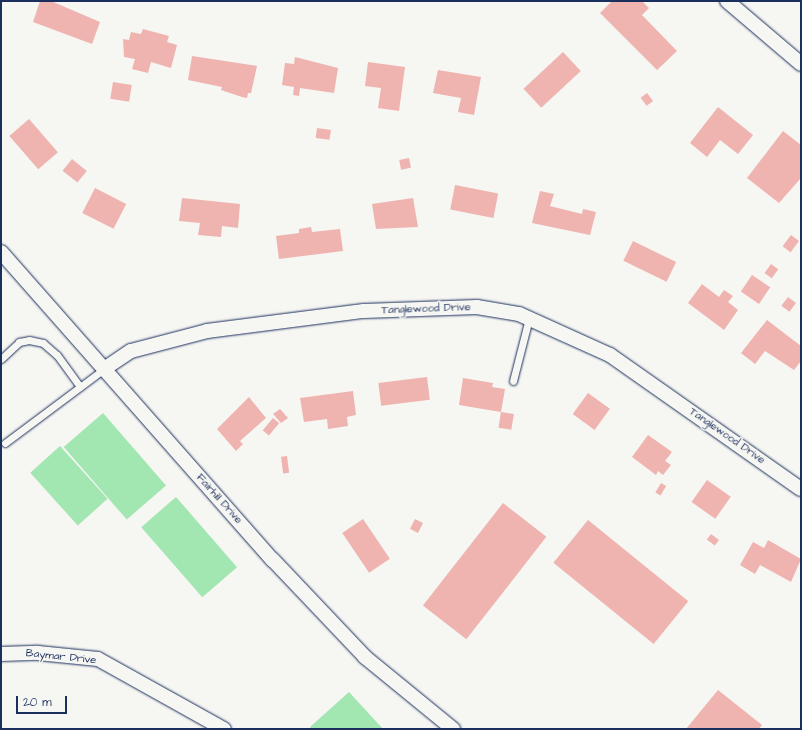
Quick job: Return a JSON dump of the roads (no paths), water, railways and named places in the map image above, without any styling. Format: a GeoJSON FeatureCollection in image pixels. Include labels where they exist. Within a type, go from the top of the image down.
{"type":"FeatureCollection","features":[{"type":"Feature","properties":{"kind":"street"},"geometry":{"type":"LineString","coordinates":[[726,1],[801,64]]}},
{"type":"Feature","properties":{"kind":"street","name":"Fairhill Drive"},"geometry":{"type":"LineString","coordinates":[[1,252],[104,369],[364,657],[453,729]]}},
{"type":"Feature","properties":{"kind":"street","name":"Tanglewood Drive"},"geometry":{"type":"LineString","coordinates":[[104,369],[130,351],[207,331],[364,311],[477,307],[529,318],[610,355],[801,489]]}},
{"type":"Feature","properties":{"kind":"street","name":"Baymar Drive"},"geometry":{"type":"LineString","coordinates":[[1,654],[38,653],[98,659],[224,729]]}},
{"type":"Feature","properties":{"kind":"lane"},"geometry":{"type":"LineString","coordinates":[[513,380],[529,318]]}},
{"type":"Feature","properties":{"kind":"lane"},"geometry":{"type":"LineString","coordinates":[[1,359],[19,342],[29,340],[43,343],[57,355],[80,386]]}},
{"type":"Feature","properties":{"kind":"lane"},"geometry":{"type":"LineString","coordinates":[[5,444],[104,369]]}}]}
